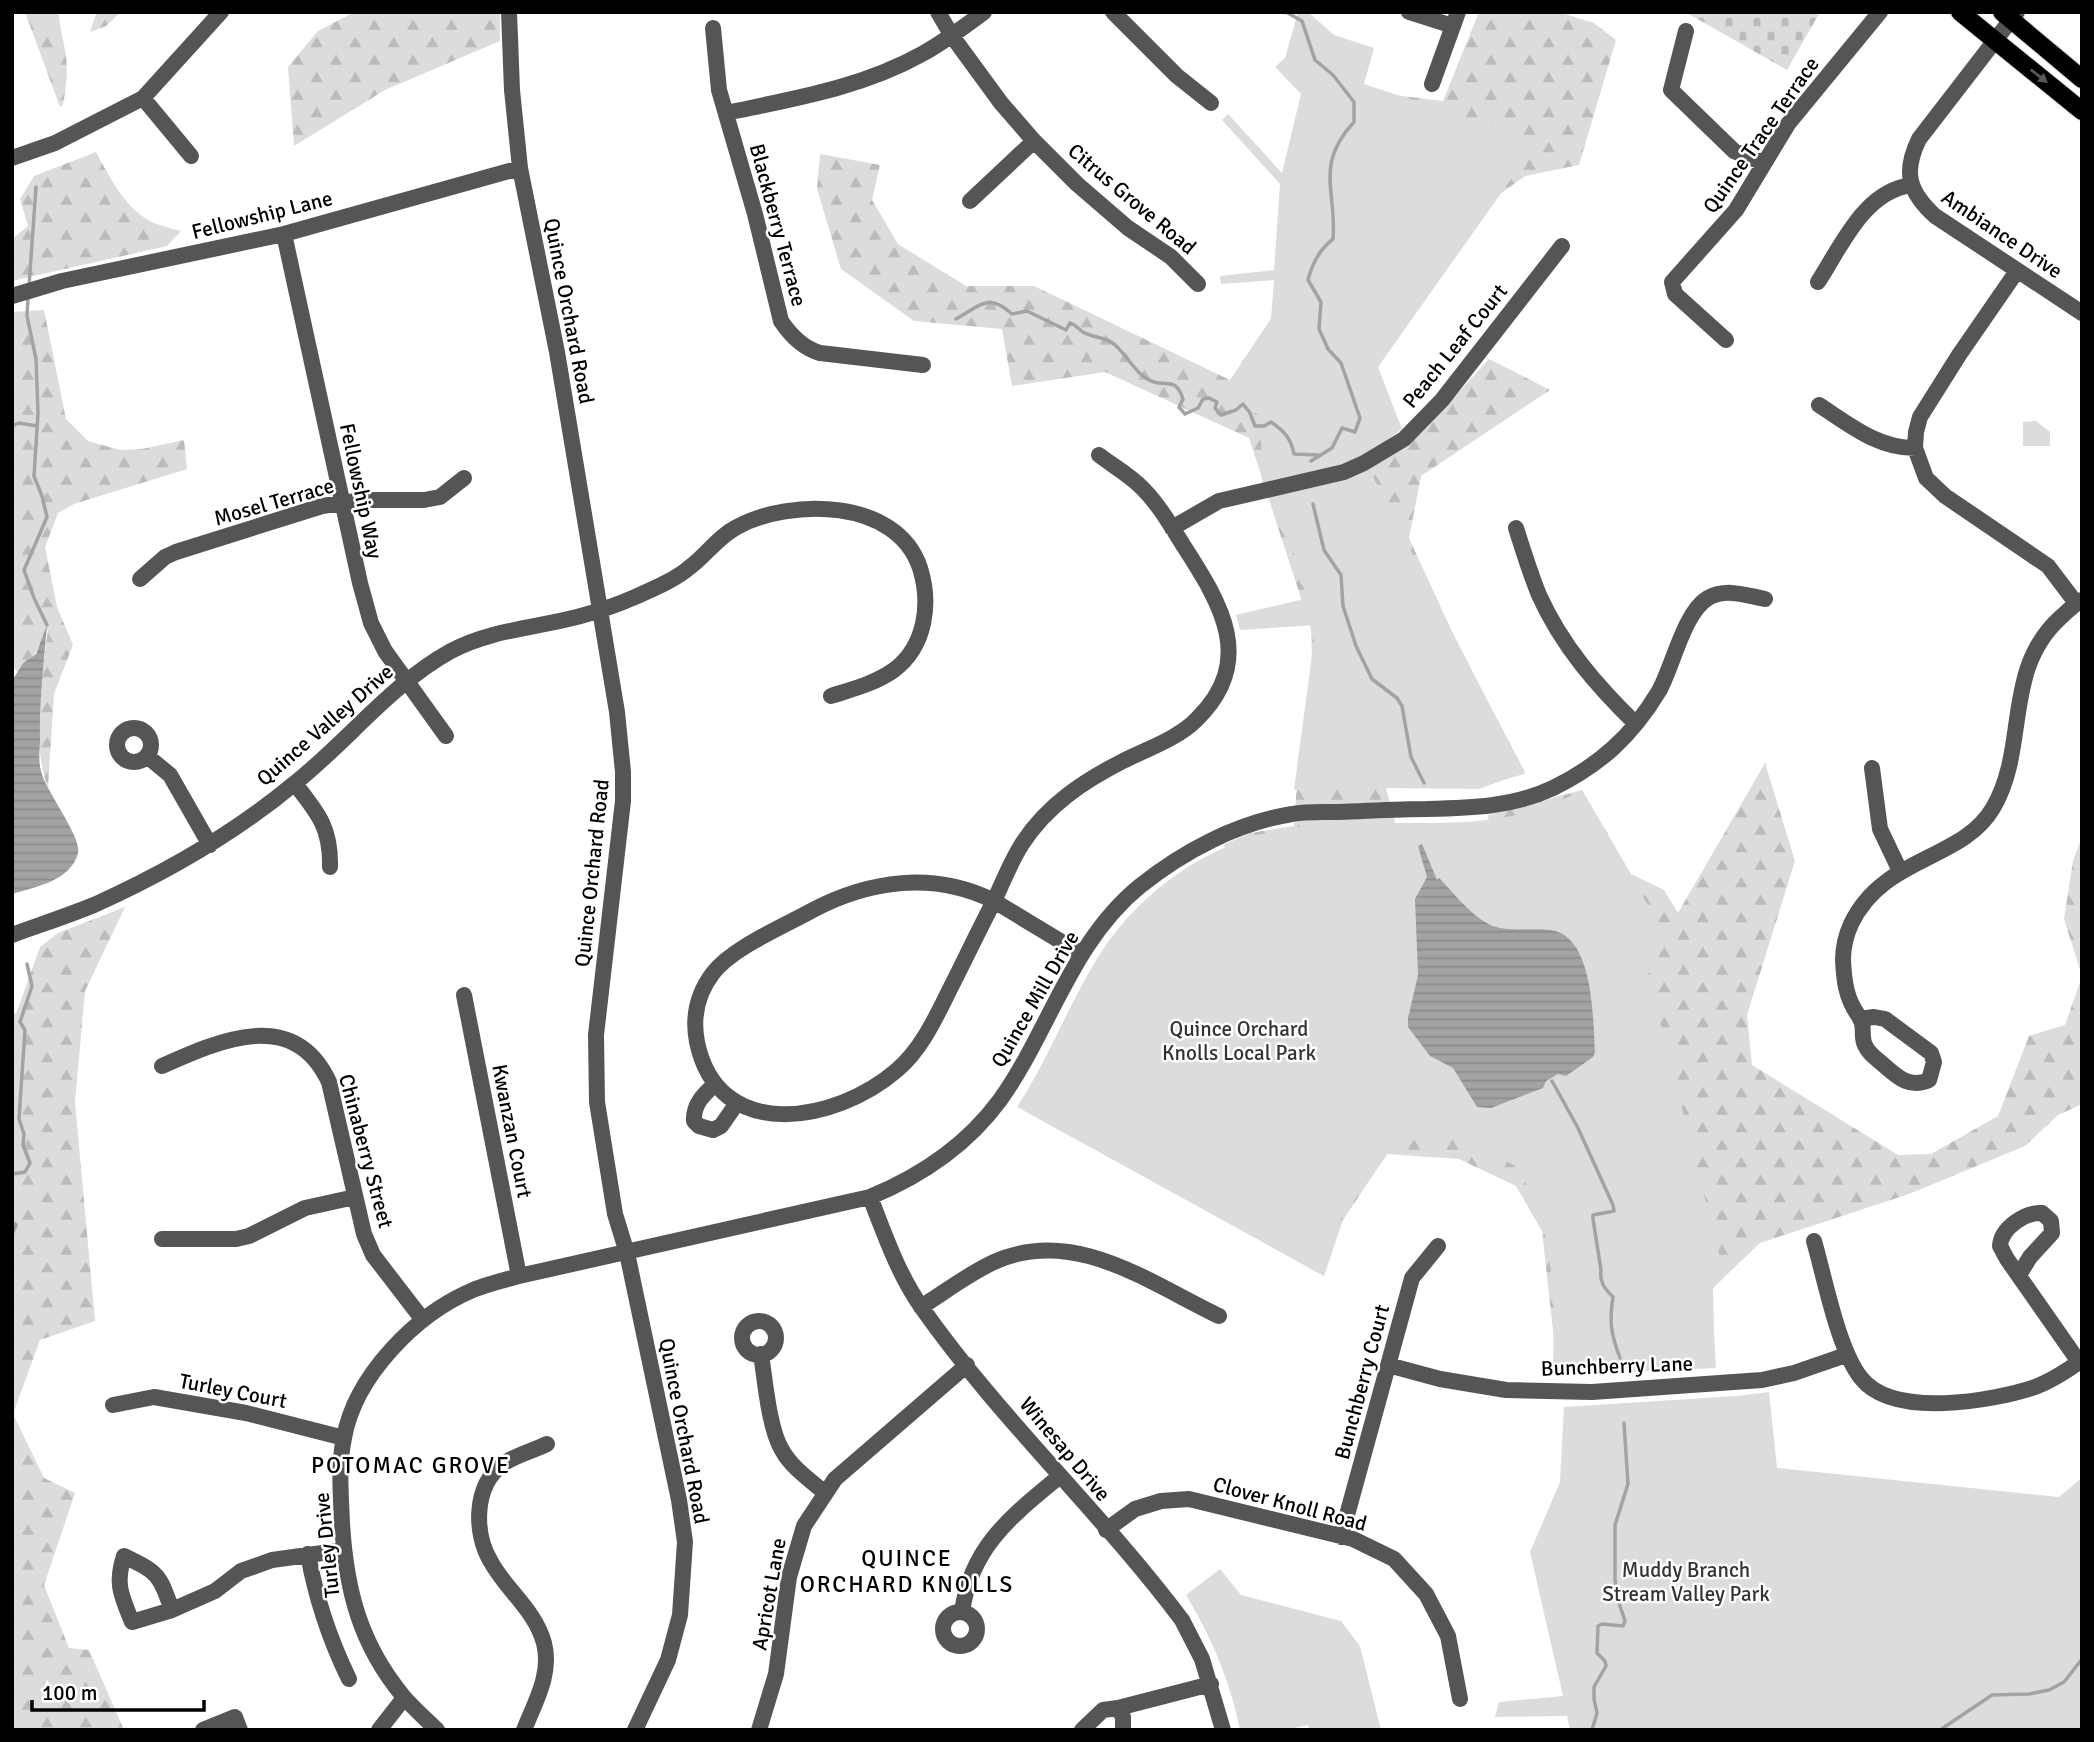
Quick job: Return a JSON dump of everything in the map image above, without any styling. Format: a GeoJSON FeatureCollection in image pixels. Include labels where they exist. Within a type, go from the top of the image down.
{"type":"FeatureCollection","features":[{"type":"Feature","properties":{"kind":"main road"},"geometry":{"type":"LineString","coordinates":[[1960,12],[2082,111]]}},
{"type":"Feature","properties":{"kind":"main road"},"geometry":{"type":"LineString","coordinates":[[2010,15],[2082,79]]}},
{"type":"Feature","properties":{"kind":"street"},"geometry":{"type":"LineString","coordinates":[[12,158],[55,143],[143,98],[222,12]]}},
{"type":"Feature","properties":{"kind":"street","name":"Quince Orchard Road"},"geometry":{"type":"LineString","coordinates":[[509,12],[512,90],[520,168],[557,352],[617,712],[623,772],[623,801],[596,1035],[597,1102],[615,1214],[627,1253],[679,1500],[685,1542],[684,1585],[668,1660],[635,1730]]}},
{"type":"Feature","properties":{"kind":"street","name":"Citrus Grove Road"},"geometry":{"type":"LineString","coordinates":[[938,12],[952,36],[1001,103],[1034,141],[1077,184],[1128,228],[1171,257],[1198,284]]}},
{"type":"Feature","properties":{"kind":"street"},"geometry":{"type":"LineString","coordinates":[[726,113],[824,92],[876,75],[919,56],[984,12]]}},
{"type":"Feature","properties":{"kind":"street"},"geometry":{"type":"LineString","coordinates":[[1113,12],[1177,76],[1211,103]]}},
{"type":"Feature","properties":{"kind":"street"},"geometry":{"type":"LineString","coordinates":[[1409,12],[1455,19],[1432,84]]}},
{"type":"Feature","properties":{"kind":"street","name":"Quince Trace Terrace"},"geometry":{"type":"LineString","coordinates":[[1726,340],[1675,294],[1672,282],[1736,210],[1803,104],[1880,12]]}},
{"type":"Feature","properties":{"kind":"street"},"geometry":{"type":"LineString","coordinates":[[1818,282],[1863,214],[1878,197],[1898,187],[1912,185],[1909,175],[1910,159],[1919,139],[1995,41],[2010,15]]}},
{"type":"Feature","properties":{"kind":"street","name":"Blackberry Terrace"},"geometry":{"type":"LineString","coordinates":[[713,27],[719,90],[755,214],[781,321],[788,332],[808,349],[820,353],[923,365]]}},
{"type":"Feature","properties":{"kind":"street"},"geometry":{"type":"LineString","coordinates":[[1686,31],[1671,90],[1734,151],[1764,163]]}},
{"type":"Feature","properties":{"kind":"street"},"geometry":{"type":"LineString","coordinates":[[143,98],[191,156]]}},
{"type":"Feature","properties":{"kind":"street"},"geometry":{"type":"LineString","coordinates":[[970,201],[1034,141]]}},
{"type":"Feature","properties":{"kind":"street","name":"Fellowship Lane"},"geometry":{"type":"LineString","coordinates":[[23,292],[284,234],[520,168]]}},
{"type":"Feature","properties":{"kind":"street","name":"Ambiance Drive"},"geometry":{"type":"LineString","coordinates":[[1912,185],[1920,203],[1935,216],[2082,313]]}},
{"type":"Feature","properties":{"kind":"street","name":"Fellowship Way"},"geometry":{"type":"LineString","coordinates":[[284,234],[342,503],[371,623],[385,651],[446,736]]}},
{"type":"Feature","properties":{"kind":"street","name":"Peach Leaf Court"},"geometry":{"type":"LineString","coordinates":[[1172,528],[1219,501],[1344,472],[1404,439],[1442,400],[1562,246]]}},
{"type":"Feature","properties":{"kind":"street"},"geometry":{"type":"LineString","coordinates":[[1860,1019],[1885,1019],[1931,1053],[1934,1062],[1929,1080],[1920,1084],[1908,1083],[1863,1045],[1860,1019],[1850,1005],[1844,981],[1843,952],[1849,931],[1868,898],[1887,880],[1982,824],[1993,808],[2005,780],[2021,685],[2030,657],[2049,628],[2079,602],[2048,566],[1945,496],[1926,478],[1915,448],[1920,417],[2017,271]]}},
{"type":"Feature","properties":{"kind":"street"},"geometry":{"type":"LineString","coordinates":[[1819,405],[1872,440],[1897,448],[1915,448]]}},
{"type":"Feature","properties":{"kind":"street"},"geometry":{"type":"LineString","coordinates":[[1080,953],[994,901],[975,891],[942,883],[914,881],[877,886],[823,904],[740,950],[714,971],[695,1010],[694,1028],[701,1061],[714,1084],[727,1097],[750,1110],[783,1115],[812,1112],[847,1101],[869,1090],[897,1070],[913,1053],[932,1024],[994,901],[1022,844],[1043,818],[1060,801],[1101,772],[1184,730],[1210,706],[1228,660],[1227,628],[1214,594],[1152,499],[1138,484],[1100,455]]}},
{"type":"Feature","properties":{"kind":"street","name":"Mosel Terrace"},"geometry":{"type":"LineString","coordinates":[[140,579],[165,557],[176,552],[322,506],[363,500],[425,500],[440,497],[464,478]]}},
{"type":"Feature","properties":{"kind":"street","name":"Quince Valley Drive"},"geometry":{"type":"LineString","coordinates":[[12,935],[93,905],[162,872],[210,845],[295,784],[406,682],[436,661],[473,641],[500,632],[578,617],[634,598],[688,569],[732,529],[756,517],[781,510],[810,508],[866,516],[883,524],[901,538],[916,558],[925,583],[926,608],[920,634],[910,653],[895,669],[874,681],[831,696]]}},
{"type":"Feature","properties":{"kind":"street"},"geometry":{"type":"LineString","coordinates":[[1516,528],[1539,595],[1569,648],[1595,683],[1636,724]]}},
{"type":"Feature","properties":{"kind":"street","name":"Quince Mill Drive"},"geometry":{"type":"LineString","coordinates":[[627,1253],[870,1197],[900,1185],[952,1150],[979,1125],[1000,1100],[1080,953],[1120,905],[1140,886],[1206,842],[1252,823],[1294,813],[1485,807],[1535,796],[1583,773],[1615,748],[1636,724],[1660,689],[1692,616],[1707,599],[1729,591],[1765,599]]}},
{"type":"Feature","properties":{"kind":"street"},"geometry":{"type":"LineString","coordinates":[[147,756],[170,775],[210,845]]}},
{"type":"Feature","properties":{"kind":"street"},"geometry":{"type":"LineString","coordinates":[[1872,768],[1880,829],[1900,871]]}},
{"type":"Feature","properties":{"kind":"street"},"geometry":{"type":"LineString","coordinates":[[295,784],[319,814],[330,845],[330,867]]}},
{"type":"Feature","properties":{"kind":"street","name":"Kwanzan Court"},"geometry":{"type":"LineString","coordinates":[[464,995],[519,1276]]}},
{"type":"Feature","properties":{"kind":"street","name":"Chinaberry Street"},"geometry":{"type":"LineString","coordinates":[[162,1066],[201,1049],[257,1035],[285,1038],[310,1052],[329,1082],[364,1234],[373,1255],[423,1320]]}},
{"type":"Feature","properties":{"kind":"street"},"geometry":{"type":"LineString","coordinates":[[714,1084],[698,1102],[694,1121],[699,1126],[713,1130],[721,1126],[737,1103]]}},
{"type":"Feature","properties":{"kind":"street"},"geometry":{"type":"LineString","coordinates":[[162,1239],[243,1238],[305,1209],[355,1197]]}},
{"type":"Feature","properties":{"kind":"street","name":"Winesap Drive"},"geometry":{"type":"LineString","coordinates":[[870,1197],[900,1270],[921,1307],[967,1366],[1182,1620],[1193,1638],[1211,1684],[1223,1730]]}},
{"type":"Feature","properties":{"kind":"street"},"geometry":{"type":"LineString","coordinates":[[1814,1241],[1846,1355],[1861,1379],[1872,1390],[1896,1399],[1930,1405],[2001,1397],[2038,1386],[2081,1361],[2019,1275]]}},
{"type":"Feature","properties":{"kind":"street","name":"Bunchberry Court"},"geometry":{"type":"LineString","coordinates":[[1340,1537],[1412,1278],[1438,1246]]}},
{"type":"Feature","properties":{"kind":"street"},"geometry":{"type":"LineString","coordinates":[[921,1307],[996,1261],[1033,1251],[1052,1250],[1074,1251],[1116,1265],[1219,1315]]}},
{"type":"Feature","properties":{"kind":"street","name":"Turley Drive"},"geometry":{"type":"LineString","coordinates":[[437,1730],[404,1698],[380,1665],[361,1626],[348,1586],[340,1483],[344,1438],[354,1406],[372,1373],[388,1353],[423,1320],[448,1303],[473,1290],[519,1276],[627,1253]]}},
{"type":"Feature","properties":{"kind":"street"},"geometry":{"type":"LineString","coordinates":[[761,1354],[781,1450],[790,1462],[824,1492]]}},
{"type":"Feature","properties":{"kind":"street","name":"Bunchberry Lane"},"geometry":{"type":"LineString","coordinates":[[1388,1366],[1440,1379],[1506,1390],[1592,1392],[1762,1380],[1794,1373],[1846,1355]]}},
{"type":"Feature","properties":{"kind":"street","name":"Apricot Lane"},"geometry":{"type":"LineString","coordinates":[[759,1730],[780,1655],[793,1558],[804,1526],[835,1479],[967,1366]]}},
{"type":"Feature","properties":{"kind":"street","name":"Turley Court"},"geometry":{"type":"LineString","coordinates":[[113,1405],[154,1397],[246,1413],[344,1438]]}},
{"type":"Feature","properties":{"kind":"street"},"geometry":{"type":"LineString","coordinates":[[524,1730],[546,1672],[544,1643],[532,1616],[490,1562],[479,1530],[479,1513],[486,1484],[494,1472],[504,1463],[547,1444]]}},
{"type":"Feature","properties":{"kind":"street"},"geometry":{"type":"LineString","coordinates":[[962,1612],[965,1589],[993,1537],[1009,1519],[1060,1476]]}},
{"type":"Feature","properties":{"kind":"street","name":"Clover Knoll Road"},"geometry":{"type":"LineString","coordinates":[[1106,1530],[1135,1509],[1161,1501],[1189,1499],[1353,1539],[1394,1559],[1426,1594],[1448,1636],[1460,1699]]}},
{"type":"Feature","properties":{"kind":"street"},"geometry":{"type":"LineString","coordinates":[[172,1610],[215,1591],[241,1571],[272,1560],[344,1550]]}},
{"type":"Feature","properties":{"kind":"street"},"geometry":{"type":"LineString","coordinates":[[308,1554],[321,1614],[349,1679]]}},
{"type":"Feature","properties":{"kind":"street"},"geometry":{"type":"LineString","coordinates":[[1082,1730],[1103,1710],[1211,1684]]}},
{"type":"Feature","properties":{"kind":"street"},"geometry":{"type":"LineString","coordinates":[[379,1730],[404,1698]]}},
{"type":"Feature","properties":{"kind":"street"},"geometry":{"type":"LineString","coordinates":[[1118,1707],[1124,1717],[1124,1730]]}},
{"type":"Feature","properties":{"kind":"street"},"geometry":{"type":"LineString","coordinates":[[202,1730],[235,1717],[240,1730]]}},
{"type":"Feature","properties":{"kind":"green space"},"geometry":{"type":"Polygon","coordinates":[[[25,12],[59,12],[67,68],[63,105],[60,107],[25,12]]]}},
{"type":"Feature","properties":{"kind":"green space"},"geometry":{"type":"Polygon","coordinates":[[[97,12],[121,12],[106,26],[90,32],[97,12]]]}},
{"type":"Feature","properties":{"kind":"green space"},"geometry":{"type":"Polygon","coordinates":[[[354,12],[500,12],[500,41],[385,90],[294,146],[288,67],[318,31],[354,12]]]}},
{"type":"Feature","properties":{"kind":"green space"},"geometry":{"type":"Polygon","coordinates":[[[1298,12],[1308,12],[1334,35],[1374,48],[1364,84],[1538,141],[1378,367],[1402,429],[1375,449],[1340,466],[1263,483],[1260,415],[1220,397],[1271,319],[1274,280],[1221,284],[1220,276],[1274,270],[1280,184],[1222,120],[1228,114],[1282,173],[1301,94],[1275,67],[1285,58],[1298,12]]]}},
{"type":"Feature","properties":{"kind":"green space"},"geometry":{"type":"Polygon","coordinates":[[[1479,12],[1559,12],[1594,23],[1616,40],[1579,165],[1525,176],[1471,215],[1384,343],[1375,384],[1366,468],[1443,409],[1489,359],[1550,390],[1421,476],[1409,538],[1460,649],[1525,772],[1479,789],[1386,788],[1408,872],[1497,897],[1488,815],[1582,790],[1631,874],[1664,890],[1678,913],[1765,763],[1795,861],[1747,1015],[1752,1065],[1898,1155],[1931,1154],[1998,1116],[2029,1036],[2065,1025],[2082,976],[2082,1104],[2058,1115],[2025,1146],[1909,1194],[1760,1243],[1713,1288],[1715,1368],[1558,1375],[1542,1231],[1516,1186],[1459,1159],[1387,1154],[1343,1220],[1324,1276],[1238,1228],[1251,884],[1223,845],[1250,833],[1294,826],[1299,753],[1313,695],[1311,629],[1249,438],[1105,372],[1012,386],[1002,329],[914,321],[841,269],[817,189],[820,154],[880,165],[872,200],[898,244],[966,286],[1034,286],[1230,380],[1271,319],[1362,91],[1443,101],[1479,12]]]}},
{"type":"Feature","properties":{"kind":"green space"},"geometry":{"type":"Polygon","coordinates":[[[1685,12],[1820,12],[1787,70],[1685,12]]]}},
{"type":"Feature","properties":{"kind":"green space"},"geometry":{"type":"Polygon","coordinates":[[[96,152],[118,191],[133,208],[154,223],[181,231],[167,246],[12,281],[12,239],[28,226],[20,199],[34,176],[96,152]]]}},
{"type":"Feature","properties":{"kind":"green space"},"geometry":{"type":"Polygon","coordinates":[[[44,310],[66,419],[88,441],[120,450],[142,449],[184,440],[187,469],[74,504],[58,513],[45,547],[57,607],[73,645],[54,694],[48,788],[40,749],[39,709],[48,629],[34,655],[23,663],[17,672],[12,664],[12,312],[44,310]]]}},
{"type":"Feature","properties":{"kind":"green space"},"geometry":{"type":"Polygon","coordinates":[[[2036,421],[2050,432],[2050,446],[2023,446],[2023,422],[2036,421]]]}},
{"type":"Feature","properties":{"kind":"green space"},"geometry":{"type":"Polygon","coordinates":[[[1369,469],[1525,774],[1468,784],[1294,790],[1316,625],[1240,630],[1236,615],[1313,597],[1288,539],[1292,536],[1271,495],[1369,469]]]}},
{"type":"Feature","properties":{"kind":"green space","name":"Quince Orchard Knolls Local Park"},"geometry":{"type":"Polygon","coordinates":[[[1582,790],[1667,939],[1648,975],[1721,1261],[1711,1288],[1716,1367],[1553,1374],[1554,1290],[1541,1207],[1515,1166],[1462,1136],[1402,1134],[1340,1220],[1324,1276],[1017,1107],[1095,962],[1113,936],[1133,912],[1156,891],[1207,856],[1265,833],[1307,825],[1487,820],[1534,810],[1582,790]]]}},
{"type":"Feature","properties":{"kind":"green space"},"geometry":{"type":"Polygon","coordinates":[[[2082,837],[2082,976],[2064,919],[2073,861],[2082,837]]]}},
{"type":"Feature","properties":{"kind":"green space"},"geometry":{"type":"Polygon","coordinates":[[[125,907],[85,991],[75,1102],[95,1321],[40,1340],[13,1414],[44,1478],[75,1493],[44,1585],[69,1648],[89,1650],[124,1730],[12,1730],[12,1012],[16,1014],[40,947],[58,933],[125,907]]]}},
{"type":"Feature","properties":{"kind":"green space","name":"Muddy Branch Stream Valley Park"},"geometry":{"type":"Polygon","coordinates":[[[1769,1392],[1777,1468],[2059,1497],[2082,1478],[2082,1730],[1570,1730],[1567,1716],[1495,1717],[1499,1702],[1563,1696],[1530,1552],[1560,1482],[1564,1407],[1769,1392]]]}},
{"type":"Feature","properties":{"kind":"green space"},"geometry":{"type":"Polygon","coordinates":[[[1220,1569],[1241,1595],[1341,1621],[1360,1646],[1381,1730],[1310,1730],[1308,1725],[1286,1730],[1240,1730],[1219,1660],[1186,1595],[1220,1569]]]}},
{"type":"Feature","properties":{"kind":"shaded area"},"geometry":{"type":"Polygon","coordinates":[[[47,625],[40,710],[40,767],[44,780],[75,836],[78,853],[74,863],[60,876],[12,894],[12,681],[23,663],[36,654],[47,625]]]}},
{"type":"Feature","properties":{"kind":"shaded area"},"geometry":{"type":"Polygon","coordinates":[[[1422,844],[1437,880],[1439,878],[1480,919],[1496,927],[1555,931],[1568,938],[1577,950],[1589,984],[1595,1052],[1593,1057],[1566,1076],[1558,1074],[1546,1081],[1543,1088],[1491,1108],[1477,1107],[1453,1068],[1430,1056],[1408,1027],[1418,975],[1415,899],[1427,877],[1418,846],[1422,844]]]}},
{"type":"Feature","properties":{"kind":"waterway"},"geometry":{"type":"LineString","coordinates":[[1286,12],[1302,21],[1315,60],[1333,75],[1354,102],[1354,122],[1342,137],[1331,165],[1333,239],[1317,257],[1308,280],[1321,302],[1319,329],[1328,349],[1341,363],[1360,418],[1355,432],[1342,428],[1332,448],[1311,461]]}},
{"type":"Feature","properties":{"kind":"waterway"},"geometry":{"type":"LineString","coordinates":[[29,286],[36,187]]}},
{"type":"Feature","properties":{"kind":"waterway"},"geometry":{"type":"LineString","coordinates":[[28,297],[27,316],[36,359],[38,413],[34,476],[47,517],[24,570],[47,625]]}},
{"type":"Feature","properties":{"kind":"waterway"},"geometry":{"type":"LineString","coordinates":[[956,319],[990,302],[1004,307],[1012,314],[1027,311],[1066,330],[1070,323],[1087,334],[1114,344],[1137,371],[1148,379],[1175,385],[1183,399],[1179,407],[1185,414],[1198,408],[1203,399],[1209,398],[1217,402],[1215,408],[1221,415],[1236,410],[1243,404],[1255,426],[1264,426],[1271,422],[1283,432],[1289,439],[1294,454],[1318,455]]}},
{"type":"Feature","properties":{"kind":"waterway"},"geometry":{"type":"LineString","coordinates":[[12,426],[19,423],[37,426]]}},
{"type":"Feature","properties":{"kind":"waterway"},"geometry":{"type":"LineString","coordinates":[[1313,504],[1324,550],[1341,575],[1343,606],[1356,646],[1372,679],[1397,698],[1402,706],[1411,757],[1424,783]]}},
{"type":"Feature","properties":{"kind":"waterway"},"geometry":{"type":"LineString","coordinates":[[12,1174],[25,1172],[30,1163],[23,1145],[24,1134],[19,1119],[25,1030],[20,1022],[32,986],[27,964]]}},
{"type":"Feature","properties":{"kind":"waterway"},"geometry":{"type":"LineString","coordinates":[[1552,1081],[1578,1128],[1613,1205],[1614,1211],[1593,1215],[1593,1219],[1602,1282],[1613,1297],[1612,1328],[1620,1358]]}},
{"type":"Feature","properties":{"kind":"waterway"},"geometry":{"type":"LineString","coordinates":[[12,1222],[16,1225],[12,1234]]}},
{"type":"Feature","properties":{"kind":"waterway"},"geometry":{"type":"LineString","coordinates":[[1592,1730],[1597,1713],[1594,1687],[1606,1666],[1597,1653],[1598,1626],[1623,1626],[1625,1621],[1617,1597],[1615,1579],[1615,1525],[1628,1484],[1624,1423]]}},
{"type":"Feature","properties":{"kind":"waterway"},"geometry":{"type":"LineString","coordinates":[[1940,1730],[1992,1695],[2029,1694],[2049,1690],[2064,1682],[2082,1659]]}},
{"type":"Feature","properties":{"kind":"district","name":"POTOMAC GROVE"},"geometry":{"type":"Point","coordinates":[411,1465]}},
{"type":"Feature","properties":{"kind":"district","name":"QUINCE ORCHARD KNOLLS"},"geometry":{"type":"Point","coordinates":[907,1571]}}]}
